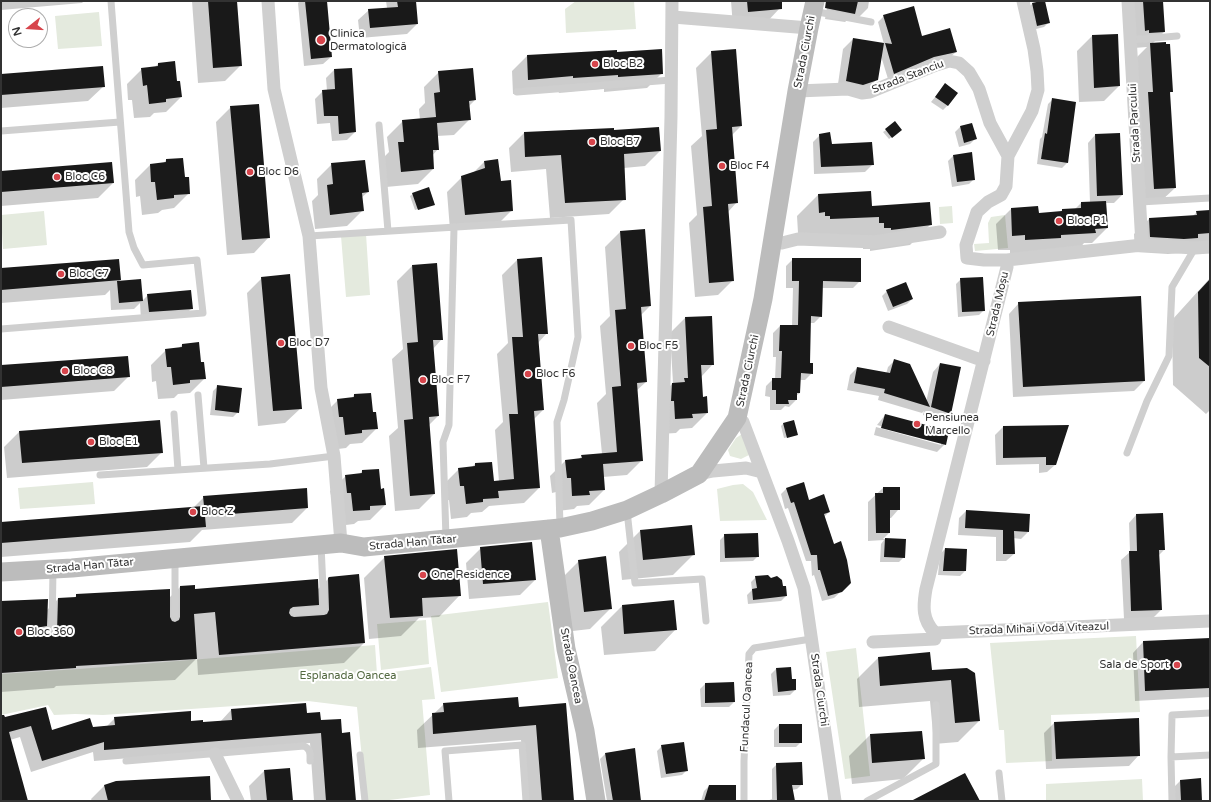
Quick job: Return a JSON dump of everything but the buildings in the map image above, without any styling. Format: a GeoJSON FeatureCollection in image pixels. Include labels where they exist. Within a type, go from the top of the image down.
{"type":"FeatureCollection","features":[{"type":"Feature","properties":{"kind":"street"},"geometry":{"type":"LineString","coordinates":[[268,1],[274,88],[309,236],[321,388],[334,456],[341,543]]}},
{"type":"Feature","properties":{"kind":"street"},"geometry":{"type":"LineString","coordinates":[[661,494],[673,18],[672,1]]}},
{"type":"Feature","properties":{"kind":"street","name":"Strada Moșu"},"geometry":{"type":"LineString","coordinates":[[935,633],[927,623],[924,614],[923,607],[926,589],[1007,267],[1007,260],[967,258],[966,245],[977,212],[988,202],[1001,194],[1006,186],[1008,156],[1032,111],[1038,90],[1034,49],[1023,1]]}},
{"type":"Feature","properties":{"kind":"street","name":"Strada Parcului"},"geometry":{"type":"LineString","coordinates":[[1128,1],[1142,245]]}},
{"type":"Feature","properties":{"kind":"street"},"geometry":{"type":"LineString","coordinates":[[673,18],[812,13]]}},
{"type":"Feature","properties":{"kind":"street","name":"Strada Ciurchi"},"geometry":{"type":"LineString","coordinates":[[812,13],[797,91],[762,305],[737,418],[743,422],[804,588],[835,801]]}},
{"type":"Feature","properties":{"kind":"street","name":"Strada Stanciu"},"geometry":{"type":"LineString","coordinates":[[797,91],[848,89],[862,93],[870,92],[936,65],[949,61],[959,63],[969,72],[979,89],[990,124],[1008,156]]}},
{"type":"Feature","properties":{"kind":"street"},"geometry":{"type":"LineString","coordinates":[[772,242],[782,243],[798,239],[875,242],[940,232]]}},
{"type":"Feature","properties":{"kind":"street"},"geometry":{"type":"LineString","coordinates":[[1007,260],[1142,245],[1195,248],[1210,247]]}},
{"type":"Feature","properties":{"kind":"street"},"geometry":{"type":"LineString","coordinates":[[889,327],[984,361]]}},
{"type":"Feature","properties":{"kind":"street","name":"Strada Han Tătar"},"geometry":{"type":"LineString","coordinates":[[1,572],[52,569],[321,544],[341,543],[364,547],[555,529],[592,521],[627,510],[699,474],[737,418]]}},
{"type":"Feature","properties":{"kind":"street"},"geometry":{"type":"LineString","coordinates":[[699,474],[713,471],[746,468],[762,472]]}},
{"type":"Feature","properties":{"kind":"street","name":"Strada Oancea"},"geometry":{"type":"LineString","coordinates":[[555,529],[566,649],[585,731],[596,801]]}},
{"type":"Feature","properties":{"kind":"street","name":"Strada Mihai Vodă Viteazul"},"geometry":{"type":"LineString","coordinates":[[873,642],[935,639],[935,633],[1210,621]]}},
{"type":"Feature","properties":{"kind":"street"},"geometry":{"type":"LineString","coordinates":[[215,754],[238,801]]}},
{"type":"Feature","properties":{"kind":"lane"},"geometry":{"type":"LineString","coordinates":[[1,329],[203,313],[197,260],[143,265],[134,248],[129,232],[111,1]]}},
{"type":"Feature","properties":{"kind":"lane"},"geometry":{"type":"LineString","coordinates":[[812,13],[871,22]]}},
{"type":"Feature","properties":{"kind":"lane"},"geometry":{"type":"LineString","coordinates":[[1131,40],[1177,36]]}},
{"type":"Feature","properties":{"kind":"lane"},"geometry":{"type":"LineString","coordinates":[[516,92],[671,80]]}},
{"type":"Feature","properties":{"kind":"lane"},"geometry":{"type":"LineString","coordinates":[[1,131],[120,122]]}},
{"type":"Feature","properties":{"kind":"lane"},"geometry":{"type":"LineString","coordinates":[[380,126],[388,231]]}},
{"type":"Feature","properties":{"kind":"lane"},"geometry":{"type":"LineString","coordinates":[[1140,202],[1210,198]]}},
{"type":"Feature","properties":{"kind":"lane"},"geometry":{"type":"LineString","coordinates":[[309,236],[571,220],[578,337],[564,400],[557,422],[555,529]]}},
{"type":"Feature","properties":{"kind":"lane"},"geometry":{"type":"LineString","coordinates":[[446,540],[443,442],[449,425],[454,228]]}},
{"type":"Feature","properties":{"kind":"lane"},"geometry":{"type":"LineString","coordinates":[[1127,454],[1147,401],[1169,356],[1172,287],[1195,248]]}},
{"type":"Feature","properties":{"kind":"lane"},"geometry":{"type":"LineString","coordinates":[[198,395],[204,468]]}},
{"type":"Feature","properties":{"kind":"lane"},"geometry":{"type":"LineString","coordinates":[[174,414],[178,470]]}},
{"type":"Feature","properties":{"kind":"lane"},"geometry":{"type":"LineString","coordinates":[[100,475],[270,464],[334,456]]}},
{"type":"Feature","properties":{"kind":"lane"},"geometry":{"type":"LineString","coordinates":[[627,510],[635,583],[702,579],[706,622]]}},
{"type":"Feature","properties":{"kind":"lane"},"geometry":{"type":"LineString","coordinates":[[294,612],[324,610],[321,544]]}},
{"type":"Feature","properties":{"kind":"lane"},"geometry":{"type":"LineString","coordinates":[[174,558],[175,617]]}},
{"type":"Feature","properties":{"kind":"lane"},"geometry":{"type":"LineString","coordinates":[[44,631],[52,630],[52,569]]}},
{"type":"Feature","properties":{"kind":"lane","name":"Fundacul Oancea"},"geometry":{"type":"LineString","coordinates":[[744,801],[744,761],[750,654],[754,648],[811,639]]}},
{"type":"Feature","properties":{"kind":"lane"},"geometry":{"type":"LineString","coordinates":[[867,801],[936,764],[936,705]]}},
{"type":"Feature","properties":{"kind":"lane"},"geometry":{"type":"LineString","coordinates":[[1172,801],[1172,715],[1210,713]]}},
{"type":"Feature","properties":{"kind":"lane"},"geometry":{"type":"LineString","coordinates":[[449,801],[445,751],[522,745],[526,801]]}},
{"type":"Feature","properties":{"kind":"lane"},"geometry":{"type":"LineString","coordinates":[[126,761],[304,746],[309,750],[310,761]]}},
{"type":"Feature","properties":{"kind":"lane"},"geometry":{"type":"LineString","coordinates":[[360,755],[365,801]]}},
{"type":"Feature","properties":{"kind":"lane"},"geometry":{"type":"LineString","coordinates":[[1171,756],[1210,755]]}},
{"type":"Feature","properties":{"kind":"lane"},"geometry":{"type":"LineString","coordinates":[[999,774],[1002,801]]}},
{"type":"Feature","properties":{"kind":"green space"},"geometry":{"type":"Polygon","coordinates":[[[576,1],[634,1],[636,29],[566,33],[565,9],[576,1]]]}},
{"type":"Feature","properties":{"kind":"green space"},"geometry":{"type":"Polygon","coordinates":[[[99,12],[102,46],[58,49],[55,16],[99,12]]]}},
{"type":"Feature","properties":{"kind":"green space"},"geometry":{"type":"Polygon","coordinates":[[[952,206],[953,223],[940,224],[939,207],[952,206]]]}},
{"type":"Feature","properties":{"kind":"green space"},"geometry":{"type":"Polygon","coordinates":[[[44,211],[47,245],[3,249],[1,215],[44,211]]]}},
{"type":"Feature","properties":{"kind":"green space"},"geometry":{"type":"Polygon","coordinates":[[[1005,215],[1008,248],[975,251],[974,244],[989,243],[988,223],[991,217],[1005,215]]]}},
{"type":"Feature","properties":{"kind":"green space"},"geometry":{"type":"Polygon","coordinates":[[[366,234],[370,295],[346,297],[341,236],[366,234]]]}},
{"type":"Feature","properties":{"kind":"green space"},"geometry":{"type":"Polygon","coordinates":[[[742,434],[749,455],[741,459],[730,456],[728,450],[736,438],[742,434]]]}},
{"type":"Feature","properties":{"kind":"green space"},"geometry":{"type":"Polygon","coordinates":[[[93,482],[95,504],[20,509],[18,488],[93,482]]]}},
{"type":"Feature","properties":{"kind":"green space"},"geometry":{"type":"Polygon","coordinates":[[[743,484],[753,492],[767,520],[720,521],[717,489],[743,484]]]}},
{"type":"Feature","properties":{"kind":"green space"},"geometry":{"type":"Polygon","coordinates":[[[548,602],[558,678],[441,692],[431,616],[548,602]]]}},
{"type":"Feature","properties":{"kind":"green space"},"geometry":{"type":"Polygon","coordinates":[[[426,620],[429,664],[381,670],[377,624],[426,620]]]}},
{"type":"Feature","properties":{"kind":"green space"},"geometry":{"type":"Polygon","coordinates":[[[1136,636],[1140,712],[1051,715],[1052,761],[1006,763],[1004,730],[999,730],[990,643],[1136,636]]]}},
{"type":"Feature","properties":{"kind":"green space","name":"Esplanada Oancea"},"geometry":{"type":"Polygon","coordinates":[[[375,645],[377,674],[431,667],[435,699],[422,700],[430,795],[381,801],[366,801],[357,707],[308,701],[103,715],[54,715],[48,705],[1,715],[1,674],[375,645]]]}},
{"type":"Feature","properties":{"kind":"green space"},"geometry":{"type":"Polygon","coordinates":[[[856,648],[870,776],[845,779],[826,652],[856,648]]]}},
{"type":"Feature","properties":{"kind":"green space"},"geometry":{"type":"Polygon","coordinates":[[[1142,779],[1143,801],[1046,801],[1046,784],[1142,779]]]}},
{"type":"Feature","properties":{"kind":"place","name":"Clinica Dermatologică"},"geometry":{"type":"Point","coordinates":[321,40]}},
{"type":"Feature","properties":{"kind":"place","name":"Bloc B2"},"geometry":{"type":"Point","coordinates":[595,64]}},
{"type":"Feature","properties":{"kind":"place","name":"Bloc B7"},"geometry":{"type":"Point","coordinates":[592,142]}},
{"type":"Feature","properties":{"kind":"place","name":"Bloc F4"},"geometry":{"type":"Point","coordinates":[722,166]}},
{"type":"Feature","properties":{"kind":"place","name":"Bloc D6"},"geometry":{"type":"Point","coordinates":[250,172]}},
{"type":"Feature","properties":{"kind":"place","name":"Bloc C6"},"geometry":{"type":"Point","coordinates":[57,177]}},
{"type":"Feature","properties":{"kind":"place","name":"Bloc P1"},"geometry":{"type":"Point","coordinates":[1059,221]}},
{"type":"Feature","properties":{"kind":"place","name":"Bloc C7"},"geometry":{"type":"Point","coordinates":[61,274]}},
{"type":"Feature","properties":{"kind":"place","name":"Bloc D7"},"geometry":{"type":"Point","coordinates":[281,343]}},
{"type":"Feature","properties":{"kind":"place","name":"Bloc F5"},"geometry":{"type":"Point","coordinates":[631,346]}},
{"type":"Feature","properties":{"kind":"place","name":"Bloc C8"},"geometry":{"type":"Point","coordinates":[65,371]}},
{"type":"Feature","properties":{"kind":"place","name":"Bloc F6"},"geometry":{"type":"Point","coordinates":[528,374]}},
{"type":"Feature","properties":{"kind":"place","name":"Bloc F7"},"geometry":{"type":"Point","coordinates":[423,380]}},
{"type":"Feature","properties":{"kind":"place","name":"Pensiunea Marcello"},"geometry":{"type":"Point","coordinates":[917,424]}},
{"type":"Feature","properties":{"kind":"place","name":"Bloc E1"},"geometry":{"type":"Point","coordinates":[91,442]}},
{"type":"Feature","properties":{"kind":"place","name":"Bloc Z"},"geometry":{"type":"Point","coordinates":[193,512]}},
{"type":"Feature","properties":{"kind":"place","name":"One Residence"},"geometry":{"type":"Point","coordinates":[423,575]}},
{"type":"Feature","properties":{"kind":"place","name":"Bloc 360"},"geometry":{"type":"Point","coordinates":[19,632]}},
{"type":"Feature","properties":{"kind":"place","name":"Sala de Sport"},"geometry":{"type":"Point","coordinates":[1177,665]}}]}
